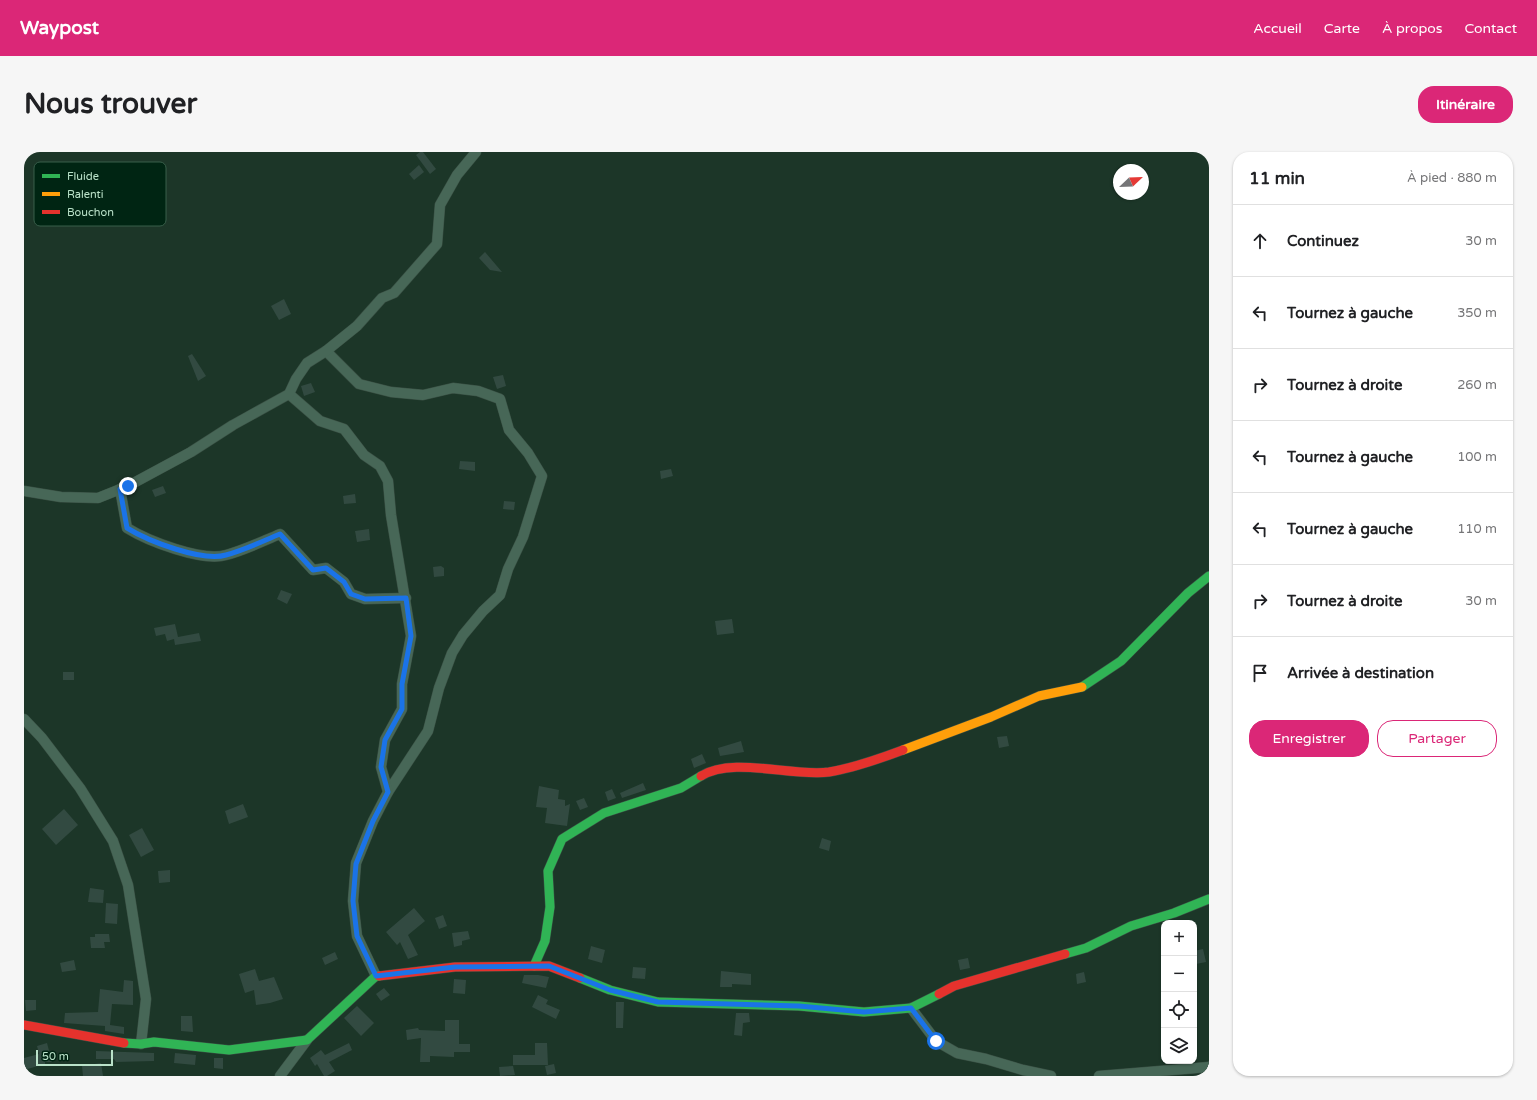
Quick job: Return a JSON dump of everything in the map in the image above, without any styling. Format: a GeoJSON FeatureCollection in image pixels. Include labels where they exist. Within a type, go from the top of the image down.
{"type":"FeatureCollection","features":[{"type":"Feature","properties":{"kind":"street"},"geometry":{"type":"LineString","coordinates":[[24,491],[61,497],[98,498],[120,489],[191,452],[233,425],[290,394],[296,379],[307,363],[326,351],[357,326],[382,298],[394,293],[437,244],[440,205],[457,175],[476,152]]}},
{"type":"Feature","properties":{"kind":"street"},"geometry":{"type":"LineString","coordinates":[[326,351],[359,384],[391,392],[423,395],[453,388],[478,391],[500,399],[509,430],[528,453],[542,476],[523,537],[508,568],[500,595],[483,611],[463,635],[452,653],[438,688],[428,731],[388,792],[373,821],[356,864],[353,901],[357,936],[376,976]]}},
{"type":"Feature","properties":{"kind":"street"},"geometry":{"type":"LineString","coordinates":[[290,394],[320,421],[344,429],[364,455],[380,466],[388,481],[391,515],[406,598],[411,636],[402,684],[402,709],[385,740],[381,767],[388,792]]}},
{"type":"Feature","properties":{"kind":"street"},"geometry":{"type":"LineString","coordinates":[[120,489],[127,528],[159,544],[197,555],[225,556],[280,534],[313,570],[326,568],[344,582],[351,594],[365,599],[406,598]]}},
{"type":"Feature","properties":{"kind":"street"},"geometry":{"type":"LineString","coordinates":[[534,966],[545,941],[550,907],[548,871],[562,839],[604,813],[681,788],[707,772],[745,766],[787,772],[828,772],[868,763],[991,717],[1039,696],[1084,687],[1121,661],[1188,593],[1209,576]]}},
{"type":"Feature","properties":{"kind":"street"},"geometry":{"type":"LineString","coordinates":[[24,719],[42,738],[80,788],[113,841],[128,885],[146,999],[141,1044]]}},
{"type":"Feature","properties":{"kind":"street"},"geometry":{"type":"LineString","coordinates":[[280,1076],[308,1040],[376,976],[455,967],[549,966],[610,990],[658,1002],[799,1006],[864,1012],[911,1008],[954,986],[1086,948],[1131,926],[1174,913],[1209,899]]}},
{"type":"Feature","properties":{"kind":"street"},"geometry":{"type":"LineString","coordinates":[[911,1008],[936,1041],[957,1053],[1051,1076]]}},
{"type":"Feature","properties":{"kind":"street"},"geometry":{"type":"LineString","coordinates":[[24,1025],[117,1042],[141,1044],[154,1042],[229,1050],[308,1040]]}},
{"type":"Feature","properties":{"kind":"street"},"geometry":{"type":"LineString","coordinates":[[1099,1076],[1209,1067]]}},
{"type":"Feature","properties":{"kind":"building"},"geometry":{"type":"Polygon","coordinates":[[[423,152],[436,169],[430,174],[416,155],[423,152]]]}},
{"type":"Feature","properties":{"kind":"building"},"geometry":{"type":"Polygon","coordinates":[[[419,165],[424,172],[414,180],[409,174],[419,165]]]}},
{"type":"Feature","properties":{"kind":"building"},"geometry":{"type":"Polygon","coordinates":[[[485,252],[502,272],[490,270],[479,258],[485,252]]]}},
{"type":"Feature","properties":{"kind":"building"},"geometry":{"type":"Polygon","coordinates":[[[284,299],[291,314],[279,320],[271,306],[284,299]]]}},
{"type":"Feature","properties":{"kind":"building"},"geometry":{"type":"Polygon","coordinates":[[[192,354],[206,376],[198,381],[188,356],[192,354]]]}},
{"type":"Feature","properties":{"kind":"building"},"geometry":{"type":"Polygon","coordinates":[[[503,375],[506,386],[497,389],[493,377],[503,375]]]}},
{"type":"Feature","properties":{"kind":"building"},"geometry":{"type":"Polygon","coordinates":[[[311,383],[315,392],[304,396],[301,386],[311,383]]]}},
{"type":"Feature","properties":{"kind":"building"},"geometry":{"type":"Polygon","coordinates":[[[460,461],[475,462],[475,471],[459,469],[460,461]]]}},
{"type":"Feature","properties":{"kind":"building"},"geometry":{"type":"Polygon","coordinates":[[[671,469],[673,476],[661,479],[660,471],[671,469]]]}},
{"type":"Feature","properties":{"kind":"building"},"geometry":{"type":"Polygon","coordinates":[[[163,486],[166,493],[155,497],[152,490],[163,486]]]}},
{"type":"Feature","properties":{"kind":"building"},"geometry":{"type":"Polygon","coordinates":[[[355,494],[356,503],[344,504],[343,496],[355,494]]]}},
{"type":"Feature","properties":{"kind":"building"},"geometry":{"type":"Polygon","coordinates":[[[504,501],[515,502],[514,510],[503,509],[504,501]]]}},
{"type":"Feature","properties":{"kind":"building"},"geometry":{"type":"Polygon","coordinates":[[[369,529],[370,540],[357,542],[355,531],[369,529]]]}},
{"type":"Feature","properties":{"kind":"building"},"geometry":{"type":"Polygon","coordinates":[[[441,566],[444,568],[444,576],[434,577],[433,567],[441,566]]]}},
{"type":"Feature","properties":{"kind":"building"},"geometry":{"type":"Polygon","coordinates":[[[281,590],[292,594],[287,604],[277,599],[281,590]]]}},
{"type":"Feature","properties":{"kind":"building"},"geometry":{"type":"Polygon","coordinates":[[[732,619],[734,633],[717,635],[715,621],[732,619]]]}},
{"type":"Feature","properties":{"kind":"building"},"geometry":{"type":"Polygon","coordinates":[[[175,624],[178,637],[199,633],[201,641],[175,645],[174,639],[167,641],[165,634],[156,636],[154,628],[175,624]]]}},
{"type":"Feature","properties":{"kind":"building"},"geometry":{"type":"Polygon","coordinates":[[[63,672],[74,672],[74,680],[63,680],[63,672]]]}},
{"type":"Feature","properties":{"kind":"building"},"geometry":{"type":"Polygon","coordinates":[[[1007,736],[1009,746],[999,748],[997,737],[1007,736]]]}},
{"type":"Feature","properties":{"kind":"building"},"geometry":{"type":"Polygon","coordinates":[[[741,741],[744,752],[720,756],[718,748],[741,741]]]}},
{"type":"Feature","properties":{"kind":"building"},"geometry":{"type":"Polygon","coordinates":[[[702,754],[706,763],[694,768],[691,759],[702,754]]]}},
{"type":"Feature","properties":{"kind":"building"},"geometry":{"type":"Polygon","coordinates":[[[643,783],[646,790],[622,798],[620,793],[643,783]]]}},
{"type":"Feature","properties":{"kind":"building"},"geometry":{"type":"Polygon","coordinates":[[[539,786],[559,790],[558,799],[565,800],[565,806],[570,804],[567,826],[545,823],[547,808],[536,807],[539,786]]]}},
{"type":"Feature","properties":{"kind":"building"},"geometry":{"type":"Polygon","coordinates":[[[612,789],[616,798],[608,801],[605,792],[612,789]]]}},
{"type":"Feature","properties":{"kind":"building"},"geometry":{"type":"Polygon","coordinates":[[[584,798],[588,807],[580,810],[576,801],[584,798]]]}},
{"type":"Feature","properties":{"kind":"building"},"geometry":{"type":"Polygon","coordinates":[[[243,804],[248,817],[229,824],[225,811],[243,804]]]}},
{"type":"Feature","properties":{"kind":"building"},"geometry":{"type":"Polygon","coordinates":[[[64,809],[78,825],[56,845],[42,829],[64,809]]]}},
{"type":"Feature","properties":{"kind":"building"},"geometry":{"type":"Polygon","coordinates":[[[142,828],[154,850],[141,857],[129,835],[142,828]]]}},
{"type":"Feature","properties":{"kind":"building"},"geometry":{"type":"Polygon","coordinates":[[[822,838],[831,841],[829,851],[819,848],[822,838]]]}},
{"type":"Feature","properties":{"kind":"building"},"geometry":{"type":"Polygon","coordinates":[[[170,870],[170,882],[159,883],[158,871],[170,870]]]}},
{"type":"Feature","properties":{"kind":"building"},"geometry":{"type":"Polygon","coordinates":[[[90,888],[104,890],[103,903],[88,902],[90,888]]]}},
{"type":"Feature","properties":{"kind":"building"},"geometry":{"type":"Polygon","coordinates":[[[106,903],[118,904],[117,924],[105,923],[106,903]]]}},
{"type":"Feature","properties":{"kind":"building"},"geometry":{"type":"Polygon","coordinates":[[[414,908],[425,921],[408,935],[418,955],[408,959],[400,942],[397,945],[386,932],[414,908]]]}},
{"type":"Feature","properties":{"kind":"building"},"geometry":{"type":"Polygon","coordinates":[[[443,915],[447,926],[439,929],[435,918],[443,915]]]}},
{"type":"Feature","properties":{"kind":"building"},"geometry":{"type":"Polygon","coordinates":[[[468,931],[470,939],[462,941],[462,945],[454,947],[452,933],[468,931]]]}},
{"type":"Feature","properties":{"kind":"building"},"geometry":{"type":"Polygon","coordinates":[[[95,934],[109,934],[110,942],[104,942],[105,948],[91,948],[90,937],[95,937],[95,934]]]}},
{"type":"Feature","properties":{"kind":"building"},"geometry":{"type":"Polygon","coordinates":[[[591,946],[605,950],[602,963],[588,959],[591,946]]]}},
{"type":"Feature","properties":{"kind":"building"},"geometry":{"type":"Polygon","coordinates":[[[1203,949],[1206,962],[1197,964],[1197,950],[1203,949]]]}},
{"type":"Feature","properties":{"kind":"building"},"geometry":{"type":"Polygon","coordinates":[[[335,952],[338,959],[325,965],[322,958],[335,952]]]}},
{"type":"Feature","properties":{"kind":"building"},"geometry":{"type":"Polygon","coordinates":[[[968,958],[970,968],[960,970],[958,960],[968,958]]]}},
{"type":"Feature","properties":{"kind":"building"},"geometry":{"type":"Polygon","coordinates":[[[74,960],[76,970],[62,972],[60,963],[74,960]]]}},
{"type":"Feature","properties":{"kind":"building"},"geometry":{"type":"Polygon","coordinates":[[[633,967],[646,968],[645,979],[632,978],[633,967]]]}},
{"type":"Feature","properties":{"kind":"building"},"geometry":{"type":"Polygon","coordinates":[[[255,969],[259,981],[274,977],[283,999],[256,1005],[254,990],[245,993],[239,974],[255,969]]]}},
{"type":"Feature","properties":{"kind":"building"},"geometry":{"type":"Polygon","coordinates":[[[721,971],[751,974],[751,985],[732,984],[732,987],[720,987],[721,971]]]}},
{"type":"Feature","properties":{"kind":"building"},"geometry":{"type":"Polygon","coordinates":[[[1084,972],[1086,982],[1077,984],[1076,974],[1084,972]]]}},
{"type":"Feature","properties":{"kind":"building"},"geometry":{"type":"Polygon","coordinates":[[[524,975],[549,977],[546,988],[522,983],[524,975]]]}},
{"type":"Feature","properties":{"kind":"building"},"geometry":{"type":"Polygon","coordinates":[[[454,979],[466,980],[465,994],[453,993],[454,979]]]}},
{"type":"Feature","properties":{"kind":"building"},"geometry":{"type":"Polygon","coordinates":[[[124,980],[133,981],[133,1005],[112,1004],[110,1025],[124,1027],[124,1034],[105,1031],[105,1026],[64,1023],[65,1013],[98,1012],[100,989],[123,992],[124,980]]]}},
{"type":"Feature","properties":{"kind":"building"},"geometry":{"type":"Polygon","coordinates":[[[384,988],[390,995],[381,1001],[376,994],[384,988]]]}},
{"type":"Feature","properties":{"kind":"building"},"geometry":{"type":"Polygon","coordinates":[[[538,995],[548,1000],[546,1004],[560,1010],[556,1019],[532,1007],[538,995]]]}},
{"type":"Feature","properties":{"kind":"building"},"geometry":{"type":"Polygon","coordinates":[[[25,1000],[36,1000],[36,1010],[26,1011],[25,1000]]]}},
{"type":"Feature","properties":{"kind":"building"},"geometry":{"type":"Polygon","coordinates":[[[616,1002],[624,1002],[623,1028],[616,1028],[616,1002]]]}},
{"type":"Feature","properties":{"kind":"building"},"geometry":{"type":"Polygon","coordinates":[[[357,1006],[374,1023],[361,1036],[344,1018],[357,1006]]]}},
{"type":"Feature","properties":{"kind":"building"},"geometry":{"type":"Polygon","coordinates":[[[736,1013],[749,1013],[750,1022],[743,1023],[742,1036],[734,1035],[736,1013]]]}},
{"type":"Feature","properties":{"kind":"building"},"geometry":{"type":"Polygon","coordinates":[[[181,1016],[192,1016],[193,1032],[181,1031],[181,1016]]]}},
{"type":"Feature","properties":{"kind":"building"},"geometry":{"type":"Polygon","coordinates":[[[445,1020],[459,1020],[459,1044],[470,1044],[470,1052],[454,1052],[454,1057],[430,1056],[430,1062],[420,1062],[421,1038],[407,1040],[406,1030],[418,1028],[419,1030],[445,1031],[445,1020]]]}},
{"type":"Feature","properties":{"kind":"building"},"geometry":{"type":"Polygon","coordinates":[[[47,1043],[52,1062],[45,1062],[45,1064],[24,1070],[24,1058],[39,1054],[37,1046],[47,1043]]]}},
{"type":"Feature","properties":{"kind":"building"},"geometry":{"type":"Polygon","coordinates":[[[349,1043],[352,1050],[329,1062],[335,1071],[327,1076],[324,1076],[317,1064],[315,1066],[310,1058],[321,1050],[325,1055],[349,1043]]]}},
{"type":"Feature","properties":{"kind":"building"},"geometry":{"type":"Polygon","coordinates":[[[535,1043],[547,1043],[548,1065],[513,1065],[513,1055],[535,1055],[535,1043]]]}},
{"type":"Feature","properties":{"kind":"building"},"geometry":{"type":"Polygon","coordinates":[[[96,1051],[154,1053],[154,1061],[116,1062],[114,1059],[96,1059],[96,1051]]]}},
{"type":"Feature","properties":{"kind":"building"},"geometry":{"type":"Polygon","coordinates":[[[175,1053],[196,1055],[195,1065],[174,1063],[175,1053]]]}},
{"type":"Feature","properties":{"kind":"building"},"geometry":{"type":"Polygon","coordinates":[[[214,1058],[223,1058],[223,1069],[214,1068],[214,1058]]]}},
{"type":"Feature","properties":{"kind":"building"},"geometry":{"type":"Polygon","coordinates":[[[101,1063],[103,1076],[83,1076],[82,1066],[101,1063]]]}},
{"type":"Feature","properties":{"kind":"building"},"geometry":{"type":"Polygon","coordinates":[[[554,1064],[556,1073],[547,1075],[545,1066],[554,1064]]]}},
{"type":"Feature","properties":{"kind":"building"},"geometry":{"type":"Polygon","coordinates":[[[513,1066],[515,1075],[500,1076],[499,1067],[513,1066]]]}},
{"type":"Feature","properties":{"kind":"traffic: fast"},"geometry":{"type":"LineString","coordinates":[[1082,687],[1121,661],[1188,593],[1209,576]]}},
{"type":"Feature","properties":{"kind":"traffic: fast"},"geometry":{"type":"LineString","coordinates":[[534,966],[545,941],[550,907],[548,871],[562,839],[604,813],[681,788],[701,776]]}},
{"type":"Feature","properties":{"kind":"traffic: fast"},"geometry":{"type":"LineString","coordinates":[[1065,954],[1086,948],[1131,926],[1174,913],[1209,899]]}},
{"type":"Feature","properties":{"kind":"traffic: fast"},"geometry":{"type":"LineString","coordinates":[[124,1043],[141,1044],[154,1042],[229,1050],[307,1040],[376,976],[379,976]]}},
{"type":"Feature","properties":{"kind":"traffic: fast"},"geometry":{"type":"LineString","coordinates":[[580,978],[610,990],[658,1002],[799,1006],[864,1012],[911,1008],[939,994]]}},
{"type":"Feature","properties":{"kind":"traffic: slow"},"geometry":{"type":"LineString","coordinates":[[903,750],[991,717],[1039,696],[1082,687]]}},
{"type":"Feature","properties":{"kind":"traffic: jam"},"geometry":{"type":"LineString","coordinates":[[701,776],[714,770],[746,767],[797,772],[829,772],[857,766],[903,750]]}},
{"type":"Feature","properties":{"kind":"traffic: jam"},"geometry":{"type":"LineString","coordinates":[[939,994],[954,986],[1065,954]]}},
{"type":"Feature","properties":{"kind":"traffic: jam"},"geometry":{"type":"LineString","coordinates":[[379,976],[455,967],[549,966],[580,978]]}},
{"type":"Feature","properties":{"kind":"traffic: jam"},"geometry":{"type":"LineString","coordinates":[[24,1025],[124,1043]]}},
{"type":"Feature","properties":{"kind":"route"},"geometry":{"type":"LineString","coordinates":[[128,486],[120,489],[127,528],[159,544],[197,555],[225,556],[280,534],[313,570],[326,568],[344,582],[351,594],[365,599],[406,598],[411,636],[402,684],[402,709],[385,740],[381,767],[388,792],[373,821],[356,864],[353,901],[357,936],[376,976],[455,967],[549,966],[610,990],[658,1002],[799,1006],[864,1012],[911,1008],[936,1041]]}}]}
